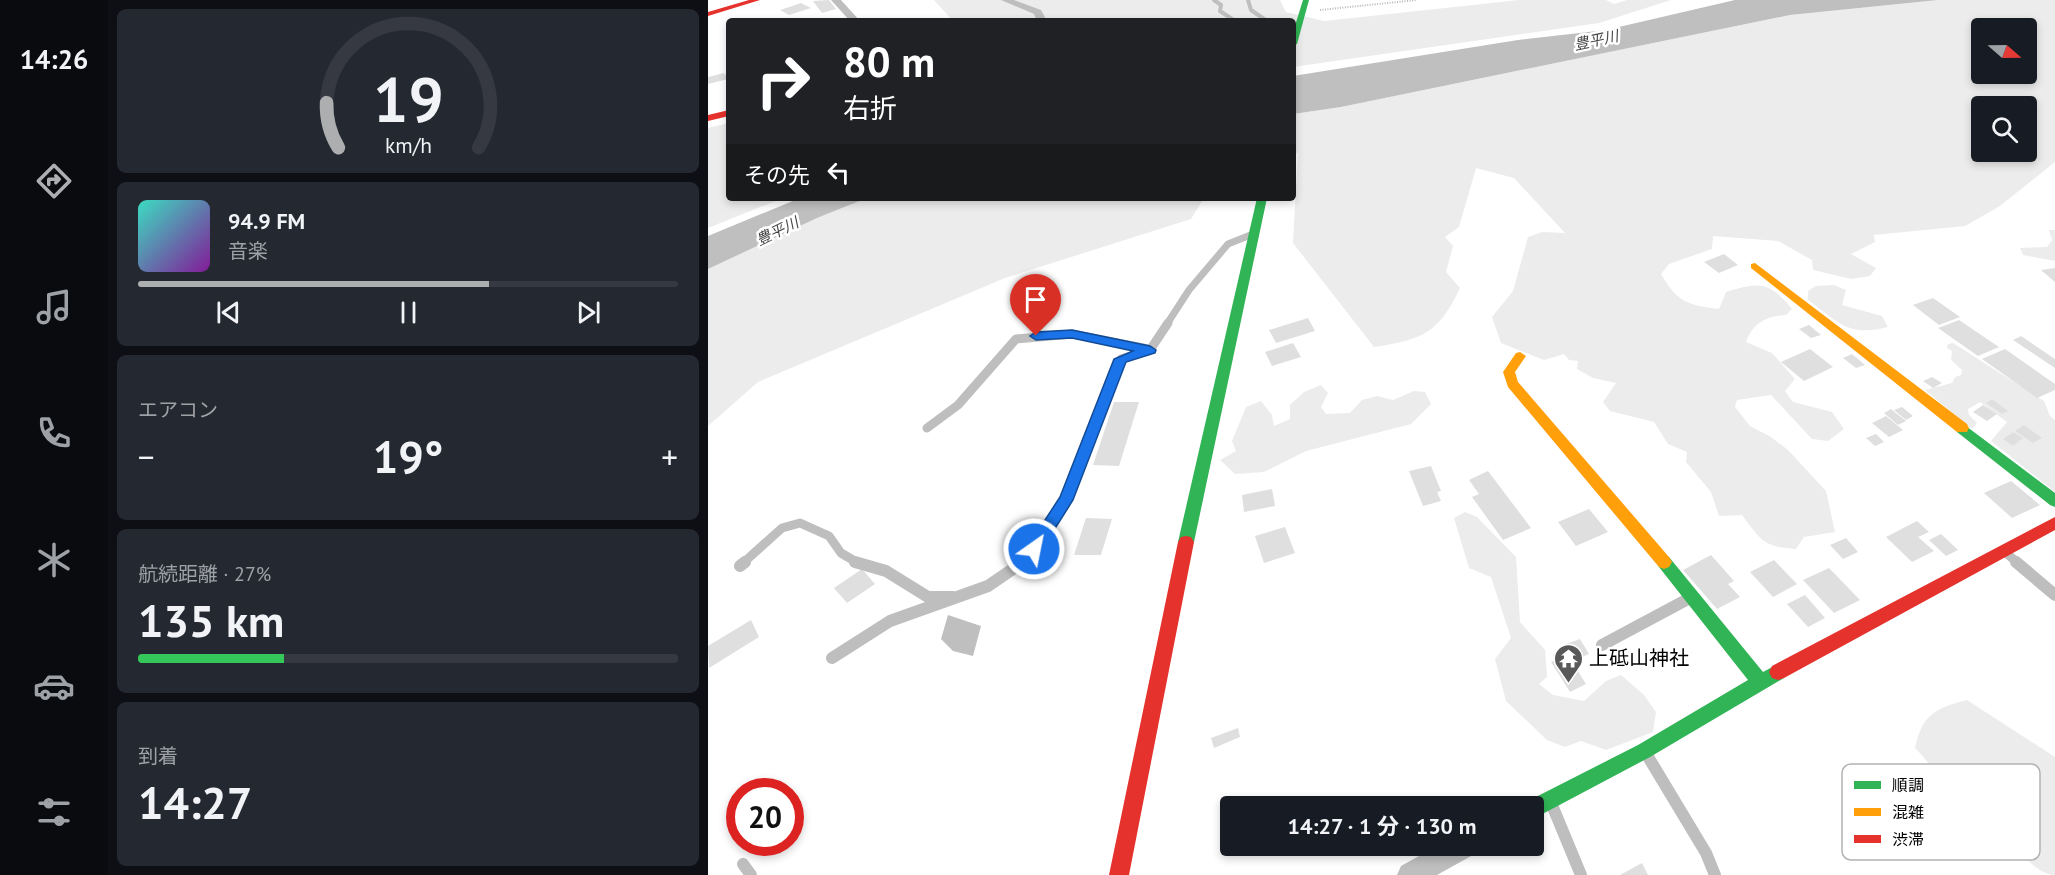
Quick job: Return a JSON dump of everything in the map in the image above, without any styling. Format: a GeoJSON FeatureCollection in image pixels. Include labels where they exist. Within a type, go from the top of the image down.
{"type":"FeatureCollection","features":[{"type":"Feature","properties":{"kind":"main road"},"geometry":{"type":"LineString","coordinates":[[708,6],[732,0]]}},
{"type":"Feature","properties":{"kind":"main road"},"geometry":{"type":"LineString","coordinates":[[708,14],[757,0]]}},
{"type":"Feature","properties":{"kind":"main road"},"geometry":{"type":"LineString","coordinates":[[1296,34],[1304,6]]}},
{"type":"Feature","properties":{"kind":"main road"},"geometry":{"type":"LineString","coordinates":[[708,118],[726,114]]}},
{"type":"Feature","properties":{"kind":"main road"},"geometry":{"type":"LineString","coordinates":[[1119,875],[1188,534],[1261,201]]}},
{"type":"Feature","properties":{"kind":"main road"},"geometry":{"type":"LineString","coordinates":[[1755,266],[2055,501]]}},
{"type":"Feature","properties":{"kind":"main road"},"geometry":{"type":"LineString","coordinates":[[1520,356],[1509,372],[1512,384],[1693,596],[1760,682]]}},
{"type":"Feature","properties":{"kind":"main road"},"geometry":{"type":"LineString","coordinates":[[1544,803],[1644,751],[1760,682],[2055,523]]}},
{"type":"Feature","properties":{"kind":"street"},"geometry":{"type":"LineString","coordinates":[[836,0],[852,18]]}},
{"type":"Feature","properties":{"kind":"street"},"geometry":{"type":"LineString","coordinates":[[1006,0],[1038,12],[1041,18]]}},
{"type":"Feature","properties":{"kind":"street"},"geometry":{"type":"LineString","coordinates":[[1410,875],[1445,856]]}},
{"type":"Feature","properties":{"kind":"lane"},"geometry":{"type":"LineString","coordinates":[[832,658],[909,613],[962,597],[1014,571],[1034,549],[1066,500],[1121,359],[1150,350],[1189,290],[1228,244],[1253,234]]}},
{"type":"Feature","properties":{"kind":"lane"},"geometry":{"type":"LineString","coordinates":[[927,428],[958,405],[1016,339],[1072,334],[1150,350]]}},
{"type":"Feature","properties":{"kind":"lane"},"geometry":{"type":"LineString","coordinates":[[740,566],[782,528],[800,523],[814,527],[829,536],[841,553],[859,564],[886,571],[928,597],[962,597]]}},
{"type":"Feature","properties":{"kind":"lane"},"geometry":{"type":"LineString","coordinates":[[2005,551],[2055,595]]}},
{"type":"Feature","properties":{"kind":"lane"},"geometry":{"type":"LineString","coordinates":[[1602,645],[1693,596]]}},
{"type":"Feature","properties":{"kind":"lane"},"geometry":{"type":"LineString","coordinates":[[1644,751],[1706,853],[1715,875]]}},
{"type":"Feature","properties":{"kind":"lane"},"geometry":{"type":"LineString","coordinates":[[1550,800],[1581,875]]}},
{"type":"Feature","properties":{"kind":"path"},"geometry":{"type":"LineString","coordinates":[[1304,6],[1417,0]]}},
{"type":"Feature","properties":{"kind":"shaded area"},"geometry":{"type":"Polygon","coordinates":[[[934,0],[1280,0],[1286,12],[1324,21],[1519,0],[1606,0],[1614,4],[1627,0],[1671,0],[1599,23],[1296,67],[1296,18],[950,18],[934,0]]]}},
{"type":"Feature","properties":{"kind":"shaded area"},"geometry":{"type":"Polygon","coordinates":[[[1938,0],[2055,0],[2055,162],[2000,206],[1965,226],[1874,235],[1875,242],[1851,254],[1876,268],[1870,276],[1851,279],[1813,270],[1812,260],[1778,241],[1713,236],[1712,249],[1669,264],[1661,274],[1679,297],[1699,306],[1719,309],[1726,292],[1747,286],[1763,286],[1777,293],[1792,309],[1786,315],[1766,319],[1756,325],[1746,342],[1772,353],[1795,379],[1785,391],[1793,402],[1832,412],[1844,429],[1828,441],[1812,439],[1771,395],[1737,400],[1735,407],[1750,426],[1771,437],[1788,450],[1826,491],[1835,532],[1804,537],[1796,549],[1776,546],[1764,541],[1742,515],[1719,516],[1711,492],[1686,462],[1687,452],[1668,444],[1654,422],[1610,411],[1603,402],[1616,383],[1593,378],[1577,369],[1578,361],[1569,360],[1564,354],[1544,360],[1501,343],[1492,317],[1513,291],[1528,237],[1542,232],[1565,233],[1514,178],[1476,168],[1459,227],[1445,237],[1453,246],[1446,272],[1460,288],[1452,303],[1436,325],[1427,332],[1405,341],[1374,347],[1293,243],[1298,153],[1296,153],[1296,114],[1341,107],[1790,15],[1938,0]]]}},
{"type":"Feature","properties":{"kind":"shaded area"},"geometry":{"type":"Polygon","coordinates":[[[726,124],[726,201],[776,201],[708,228],[708,128],[726,124]]]}},
{"type":"Feature","properties":{"kind":"shaded area"},"geometry":{"type":"Polygon","coordinates":[[[860,201],[1202,201],[1191,219],[1005,278],[758,382],[708,426],[708,269],[817,218],[860,201]]]}},
{"type":"Feature","properties":{"kind":"shaded area"},"geometry":{"type":"Polygon","coordinates":[[[2049,230],[2055,230],[2055,261],[2023,255],[2020,248],[2047,247],[2052,240],[2049,230]]]}},
{"type":"Feature","properties":{"kind":"shaded area"},"geometry":{"type":"Polygon","coordinates":[[[1834,285],[1846,290],[1842,305],[1882,316],[1888,327],[1874,330],[1853,329],[1837,321],[1808,300],[1808,291],[1816,286],[1834,285]]]}},
{"type":"Feature","properties":{"kind":"shaded area"},"geometry":{"type":"Polygon","coordinates":[[[1953,343],[2044,401],[2050,416],[2055,420],[2055,492],[1991,441],[2007,422],[1980,402],[1968,409],[1969,415],[1977,423],[1972,429],[1925,390],[1952,383],[1955,377],[1961,375],[1962,370],[1951,360],[1952,351],[1947,348],[1948,344],[1953,343]]]}},
{"type":"Feature","properties":{"kind":"shaded area"},"geometry":{"type":"Polygon","coordinates":[[[1321,385],[1328,393],[1321,407],[1326,414],[1350,413],[1362,400],[1377,396],[1393,400],[1414,391],[1425,392],[1431,404],[1411,424],[1306,451],[1264,472],[1235,474],[1220,460],[1236,451],[1232,441],[1246,407],[1261,401],[1272,415],[1274,426],[1290,419],[1290,405],[1304,392],[1321,385]]]}},
{"type":"Feature","properties":{"kind":"shaded area"},"geometry":{"type":"Polygon","coordinates":[[[1465,512],[1477,517],[1516,557],[1520,622],[1545,650],[1547,677],[1539,684],[1553,695],[1584,701],[1606,681],[1621,675],[1644,695],[1656,712],[1653,732],[1606,750],[1581,741],[1565,747],[1547,740],[1506,701],[1495,659],[1511,638],[1491,577],[1469,568],[1454,518],[1465,512]]]}},
{"type":"Feature","properties":{"kind":"shaded area"},"geometry":{"type":"Polygon","coordinates":[[[1967,700],[2055,757],[2055,875],[2044,872],[2027,860],[2040,860],[2040,764],[1929,764],[1915,748],[1926,720],[1946,706],[1967,700]]]}},
{"type":"Feature","properties":{"kind":"water","name":"豊平川"},"geometry":{"type":"Polygon","coordinates":[[[1735,0],[1938,0],[1790,15],[1341,107],[1296,114],[1296,76],[1518,40],[1606,30],[1735,0]]]}},
{"type":"Feature","properties":{"kind":"water","name":"豊平川"},"geometry":{"type":"Polygon","coordinates":[[[793,201],[860,201],[817,218],[708,269],[708,236],[793,201]]]}},
{"type":"Feature","properties":{"kind":"water"},"geometry":{"type":"Polygon","coordinates":[[[948,615],[981,626],[973,656],[953,651],[941,639],[948,615]]]}},
{"type":"Feature","properties":{"kind":"building"},"geometry":{"type":"Polygon","coordinates":[[[829,0],[836,9],[822,13],[813,1],[829,0]]]}},
{"type":"Feature","properties":{"kind":"building"},"geometry":{"type":"Polygon","coordinates":[[[801,3],[811,8],[789,15],[780,10],[801,3]]]}},
{"type":"Feature","properties":{"kind":"building"},"geometry":{"type":"Polygon","coordinates":[[[724,73],[726,80],[708,84],[708,77],[724,73]]]}},
{"type":"Feature","properties":{"kind":"building"},"geometry":{"type":"Polygon","coordinates":[[[1724,254],[1738,265],[1719,273],[1704,262],[1724,254]]]}},
{"type":"Feature","properties":{"kind":"building"},"geometry":{"type":"Polygon","coordinates":[[[2055,268],[2055,282],[2041,270],[2055,268]]]}},
{"type":"Feature","properties":{"kind":"building"},"geometry":{"type":"Polygon","coordinates":[[[1933,298],[1960,317],[1939,325],[1913,305],[1933,298]]]}},
{"type":"Feature","properties":{"kind":"building"},"geometry":{"type":"Polygon","coordinates":[[[1308,318],[1315,331],[1276,343],[1269,330],[1308,318]]]}},
{"type":"Feature","properties":{"kind":"building"},"geometry":{"type":"Polygon","coordinates":[[[1959,320],[1999,347],[1978,356],[1938,328],[1959,320]]]}},
{"type":"Feature","properties":{"kind":"building"},"geometry":{"type":"Polygon","coordinates":[[[1809,325],[1821,335],[1811,338],[1799,329],[1809,325]]]}},
{"type":"Feature","properties":{"kind":"building"},"geometry":{"type":"Polygon","coordinates":[[[2021,336],[2055,359],[2055,368],[2013,340],[2021,336]]]}},
{"type":"Feature","properties":{"kind":"building"},"geometry":{"type":"Polygon","coordinates":[[[1293,343],[1301,357],[1272,366],[1265,352],[1293,343]]]}},
{"type":"Feature","properties":{"kind":"building"},"geometry":{"type":"Polygon","coordinates":[[[1810,349],[1833,367],[1804,381],[1781,362],[1810,349]]]}},
{"type":"Feature","properties":{"kind":"building"},"geometry":{"type":"Polygon","coordinates":[[[2005,349],[2055,384],[2055,390],[2037,398],[1982,359],[2005,349]]]}},
{"type":"Feature","properties":{"kind":"building"},"geometry":{"type":"Polygon","coordinates":[[[1852,354],[1865,365],[1856,368],[1843,358],[1852,354]]]}},
{"type":"Feature","properties":{"kind":"building"},"geometry":{"type":"Polygon","coordinates":[[[1932,377],[1942,383],[1933,388],[1923,381],[1932,377]]]}},
{"type":"Feature","properties":{"kind":"building"},"geometry":{"type":"Polygon","coordinates":[[[1992,399],[2008,411],[2002,414],[1986,403],[1992,399]]]}},
{"type":"Feature","properties":{"kind":"building"},"geometry":{"type":"Polygon","coordinates":[[[1114,402],[1139,402],[1119,466],[1093,465],[1114,402]]]}},
{"type":"Feature","properties":{"kind":"building"},"geometry":{"type":"Polygon","coordinates":[[[1983,405],[1997,414],[1987,421],[1973,412],[1983,405]]]}},
{"type":"Feature","properties":{"kind":"building"},"geometry":{"type":"Polygon","coordinates":[[[1902,407],[1913,416],[1906,420],[1894,410],[1902,407]]]}},
{"type":"Feature","properties":{"kind":"building"},"geometry":{"type":"Polygon","coordinates":[[[1891,409],[1906,421],[1898,425],[1884,413],[1891,409]]]}},
{"type":"Feature","properties":{"kind":"building"},"geometry":{"type":"Polygon","coordinates":[[[1886,416],[1903,430],[1889,437],[1872,423],[1886,416]]]}},
{"type":"Feature","properties":{"kind":"building"},"geometry":{"type":"Polygon","coordinates":[[[2024,425],[2042,438],[2033,443],[2015,431],[2024,425]]]}},
{"type":"Feature","properties":{"kind":"building"},"geometry":{"type":"Polygon","coordinates":[[[2013,432],[2023,438],[2013,446],[2003,439],[2013,432]]]}},
{"type":"Feature","properties":{"kind":"building"},"geometry":{"type":"Polygon","coordinates":[[[1876,434],[1884,442],[1875,446],[1866,438],[1876,434]]]}},
{"type":"Feature","properties":{"kind":"building"},"geometry":{"type":"Polygon","coordinates":[[[1431,466],[1441,491],[1437,492],[1441,501],[1423,506],[1409,471],[1431,466]]]}},
{"type":"Feature","properties":{"kind":"building"},"geometry":{"type":"Polygon","coordinates":[[[1488,471],[1531,528],[1503,540],[1472,497],[1479,494],[1469,480],[1488,471]]]}},
{"type":"Feature","properties":{"kind":"building"},"geometry":{"type":"Polygon","coordinates":[[[2011,481],[2040,505],[2012,518],[1984,493],[2011,481]]]}},
{"type":"Feature","properties":{"kind":"building"},"geometry":{"type":"Polygon","coordinates":[[[1272,489],[1275,506],[1244,512],[1242,495],[1272,489]]]}},
{"type":"Feature","properties":{"kind":"building"},"geometry":{"type":"Polygon","coordinates":[[[1589,509],[1608,532],[1576,546],[1558,522],[1589,509]]]}},
{"type":"Feature","properties":{"kind":"building"},"geometry":{"type":"Polygon","coordinates":[[[1086,518],[1112,519],[1101,555],[1074,555],[1086,518]]]}},
{"type":"Feature","properties":{"kind":"building"},"geometry":{"type":"Polygon","coordinates":[[[1917,521],[1929,532],[1918,537],[1934,551],[1912,562],[1886,537],[1917,521]]]}},
{"type":"Feature","properties":{"kind":"building"},"geometry":{"type":"Polygon","coordinates":[[[1285,527],[1295,553],[1264,563],[1255,536],[1285,527]]]}},
{"type":"Feature","properties":{"kind":"building"},"geometry":{"type":"Polygon","coordinates":[[[1941,534],[1958,550],[1946,556],[1929,540],[1941,534]]]}},
{"type":"Feature","properties":{"kind":"building"},"geometry":{"type":"Polygon","coordinates":[[[1846,538],[1858,552],[1843,559],[1830,545],[1846,538]]]}},
{"type":"Feature","properties":{"kind":"building"},"geometry":{"type":"Polygon","coordinates":[[[1711,555],[1734,581],[1728,584],[1740,597],[1717,609],[1683,570],[1711,555]]]}},
{"type":"Feature","properties":{"kind":"building"},"geometry":{"type":"Polygon","coordinates":[[[1774,560],[1797,584],[1773,597],[1750,572],[1774,560]]]}},
{"type":"Feature","properties":{"kind":"building"},"geometry":{"type":"Polygon","coordinates":[[[1829,568],[1860,600],[1834,613],[1803,580],[1829,568]]]}},
{"type":"Feature","properties":{"kind":"building"},"geometry":{"type":"Polygon","coordinates":[[[862,569],[875,584],[847,603],[834,588],[862,569]]]}},
{"type":"Feature","properties":{"kind":"building"},"geometry":{"type":"Polygon","coordinates":[[[1805,595],[1825,618],[1808,627],[1787,604],[1805,595]]]}},
{"type":"Feature","properties":{"kind":"building"},"geometry":{"type":"Polygon","coordinates":[[[751,620],[759,637],[709,668],[708,646],[751,620]]]}},
{"type":"Feature","properties":{"kind":"building"},"geometry":{"type":"Polygon","coordinates":[[[1580,639],[1589,654],[1575,660],[1566,644],[1580,639]]]}},
{"type":"Feature","properties":{"kind":"building"},"geometry":{"type":"Polygon","coordinates":[[[1567,654],[1586,684],[1570,692],[1551,662],[1567,654]]]}},
{"type":"Feature","properties":{"kind":"building"},"geometry":{"type":"Polygon","coordinates":[[[1238,728],[1240,737],[1214,748],[1211,738],[1238,728]]]}},
{"type":"Feature","properties":{"kind":"building"},"geometry":{"type":"Polygon","coordinates":[[[1642,863],[1648,875],[1620,875],[1642,863]]]}},
{"type":"Feature","properties":{"kind":"waterway"},"geometry":{"type":"LineString","coordinates":[[1214,0],[1221,5],[1220,11],[1230,18]]}},
{"type":"Feature","properties":{"kind":"waterway"},"geometry":{"type":"LineString","coordinates":[[1248,0],[1251,10],[1263,18]]}},
{"type":"Feature","properties":{"kind":"traffic: fast"},"geometry":{"type":"LineString","coordinates":[[1296,34],[1306,0]]}},
{"type":"Feature","properties":{"kind":"traffic: fast"},"geometry":{"type":"LineString","coordinates":[[1186,542],[1261,201]]}},
{"type":"Feature","properties":{"kind":"traffic: fast"},"geometry":{"type":"LineString","coordinates":[[1962,428],[2055,501]]}},
{"type":"Feature","properties":{"kind":"traffic: fast"},"geometry":{"type":"LineString","coordinates":[[1664,562],[1760,682]]}},
{"type":"Feature","properties":{"kind":"traffic: fast"},"geometry":{"type":"LineString","coordinates":[[1544,803],[1644,751],[1778,672]]}},
{"type":"Feature","properties":{"kind":"traffic: slow"},"geometry":{"type":"LineString","coordinates":[[1755,266],[1962,428]]}},
{"type":"Feature","properties":{"kind":"traffic: slow"},"geometry":{"type":"LineString","coordinates":[[1520,356],[1509,372],[1512,384],[1664,562]]}},
{"type":"Feature","properties":{"kind":"traffic: jam"},"geometry":{"type":"LineString","coordinates":[[708,14],[757,0]]}},
{"type":"Feature","properties":{"kind":"traffic: jam"},"geometry":{"type":"LineString","coordinates":[[708,118],[726,114]]}},
{"type":"Feature","properties":{"kind":"traffic: jam"},"geometry":{"type":"LineString","coordinates":[[1778,672],[2055,523]]}},
{"type":"Feature","properties":{"kind":"traffic: jam"},"geometry":{"type":"LineString","coordinates":[[1119,875],[1186,542]]}},
{"type":"Feature","properties":{"kind":"place","name":"上砥山神社"},"geometry":{"type":"Point","coordinates":[1568,684]}},
{"type":"Feature","properties":{"kind":"route"},"geometry":{"type":"LineString","coordinates":[[1034,549],[1066,500],[1121,359],[1150,350],[1072,334],[1036,336]]}}]}
